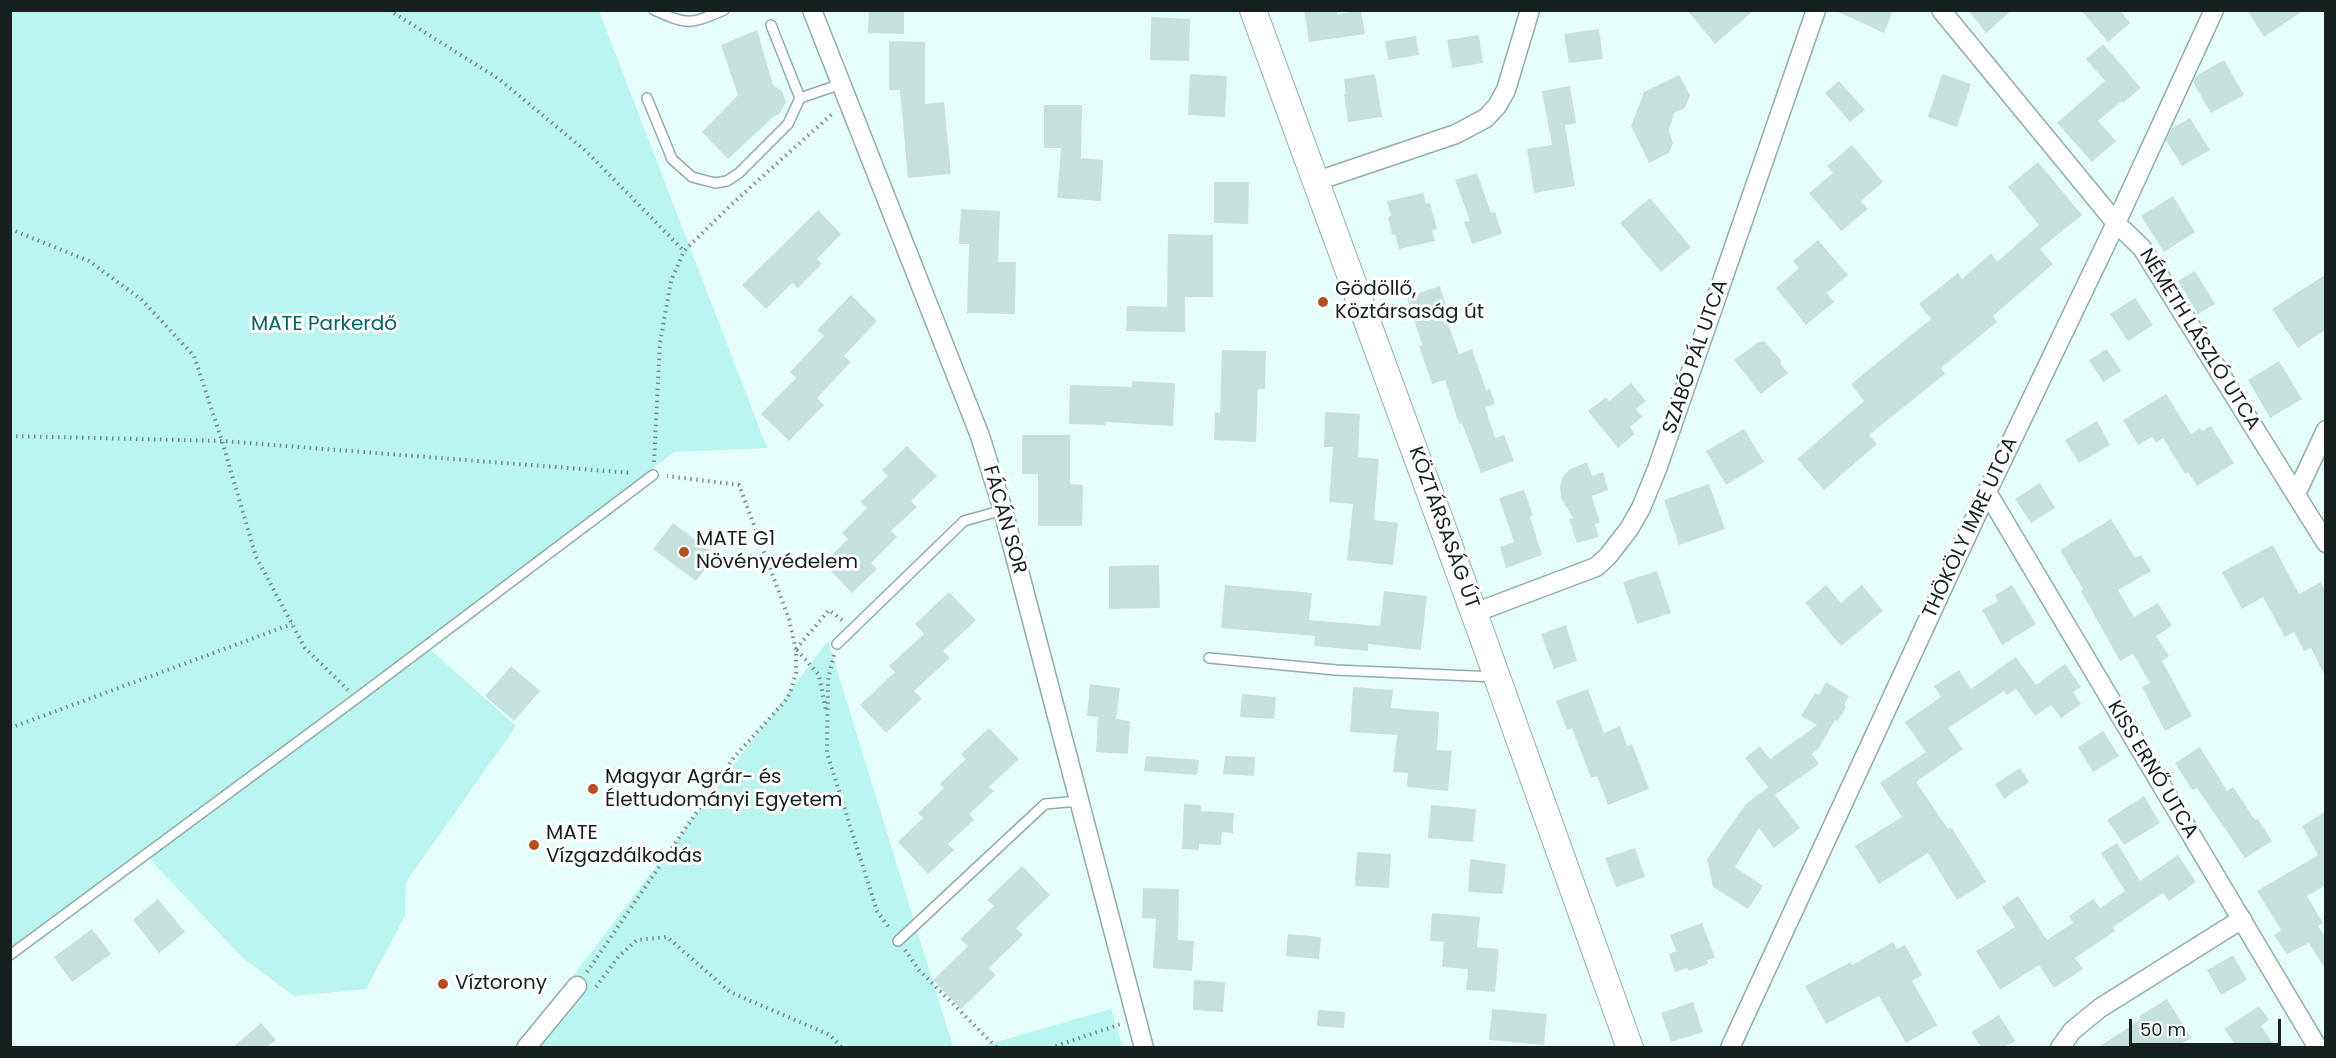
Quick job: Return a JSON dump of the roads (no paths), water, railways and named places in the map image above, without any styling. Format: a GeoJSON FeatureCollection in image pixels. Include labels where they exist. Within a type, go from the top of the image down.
{"type":"FeatureCollection","features":[{"type":"Feature","properties":{"kind":"main road","name":"KÖZTÁRSASÁG ÚT"},"geometry":{"type":"LineString","coordinates":[[1253,10],[1630,1047]]}},
{"type":"Feature","properties":{"kind":"street","name":"FÁCÁN SOR"},"geometry":{"type":"LineString","coordinates":[[812,10],[980,436],[1003,510],[1144,1047]]}},
{"type":"Feature","properties":{"kind":"street"},"geometry":{"type":"LineString","coordinates":[[1314,182],[1456,134],[1486,118],[1497,106],[1506,90],[1530,10]]}},
{"type":"Feature","properties":{"kind":"street","name":"SZABÓ PÁL UTCA"},"geometry":{"type":"LineString","coordinates":[[1474,613],[1596,567],[1608,556],[1637,515],[1657,469],[1816,10]]}},
{"type":"Feature","properties":{"kind":"street","name":"NÉMETH LÁSZLÓ UTCA"},"geometry":{"type":"LineString","coordinates":[[1941,10],[2116,224],[2142,248],[2325,543]]}},
{"type":"Feature","properties":{"kind":"street","name":"THÖKÖLY IMRE UTCA"},"geometry":{"type":"LineString","coordinates":[[1730,1047],[1987,492],[2116,224],[2214,10]]}},
{"type":"Feature","properties":{"kind":"street"},"geometry":{"type":"LineString","coordinates":[[2296,494],[2325,430]]}},
{"type":"Feature","properties":{"kind":"street","name":"KISS ERNŐ UTCA"},"geometry":{"type":"LineString","coordinates":[[1987,492],[2318,1047]]}},
{"type":"Feature","properties":{"kind":"street"},"geometry":{"type":"LineString","coordinates":[[2060,1047],[2072,1031],[2100,1008],[2242,919]]}},
{"type":"Feature","properties":{"kind":"street"},"geometry":{"type":"LineString","coordinates":[[526,1047],[577,986]]}},
{"type":"Feature","properties":{"kind":"lane"},"geometry":{"type":"LineString","coordinates":[[654,10],[687,23],[724,10]]}},
{"type":"Feature","properties":{"kind":"lane"},"geometry":{"type":"LineString","coordinates":[[647,98],[672,159],[692,177],[704,182],[727,181],[739,173],[788,124],[800,98],[771,25]]}},
{"type":"Feature","properties":{"kind":"lane"},"geometry":{"type":"LineString","coordinates":[[800,98],[844,92]]}},
{"type":"Feature","properties":{"kind":"lane"},"geometry":{"type":"LineString","coordinates":[[10,955],[653,475]]}},
{"type":"Feature","properties":{"kind":"lane"},"geometry":{"type":"LineString","coordinates":[[837,644],[964,521],[1003,510]]}},
{"type":"Feature","properties":{"kind":"lane"},"geometry":{"type":"LineString","coordinates":[[1209,658],[1336,670],[1497,677]]}},
{"type":"Feature","properties":{"kind":"lane"},"geometry":{"type":"LineString","coordinates":[[898,941],[1045,804],[1079,801]]}},
{"type":"Feature","properties":{"kind":"place","name":"Gödöllő, Köztársaság út"},"geometry":{"type":"Point","coordinates":[1323,302]}},
{"type":"Feature","properties":{"kind":"place","name":"MATE G1 Növényvédelem"},"geometry":{"type":"Point","coordinates":[684,552]}},
{"type":"Feature","properties":{"kind":"place","name":"Magyar Agrár- és Élettudományi Egyetem"},"geometry":{"type":"Point","coordinates":[593,789]}},
{"type":"Feature","properties":{"kind":"place","name":"MATE Vízgazdálkodás"},"geometry":{"type":"Point","coordinates":[534,845]}},
{"type":"Feature","properties":{"kind":"place","name":"Víztorony"},"geometry":{"type":"Point","coordinates":[443,984]}},
{"type":"Feature","properties":{"kind":"park label","name":"MATE Parkerdő"},"geometry":{"type":"Point","coordinates":[324,325]}}]}
